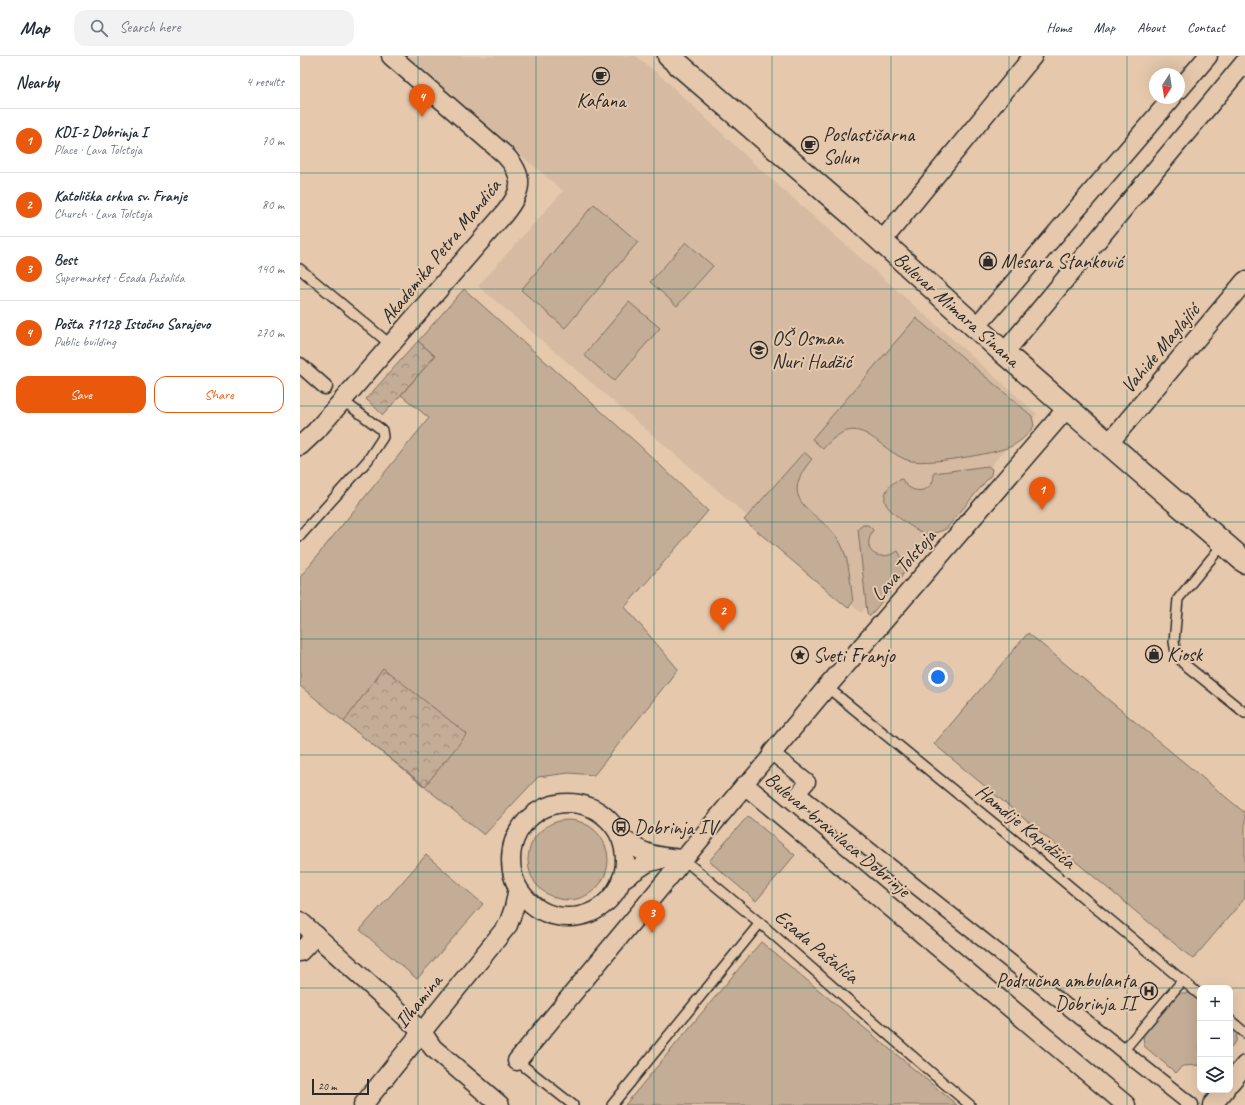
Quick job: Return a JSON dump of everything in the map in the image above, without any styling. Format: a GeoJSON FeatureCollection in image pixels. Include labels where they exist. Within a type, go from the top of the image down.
{"type":"FeatureCollection","features":[{"type":"Feature","properties":{"kind":"street","name":"Akademika Petra Mandića"},"geometry":{"type":"LineString","coordinates":[[300,446],[391,345],[516,199],[520,188],[520,178],[512,162],[391,56]]}},
{"type":"Feature","properties":{"kind":"street","name":"Bulevar Mimara Sinana"},"geometry":{"type":"LineString","coordinates":[[669,56],[882,241],[1004,353],[1245,562]]}},
{"type":"Feature","properties":{"kind":"street"},"geometry":{"type":"LineString","coordinates":[[882,241],[1033,56]]}},
{"type":"Feature","properties":{"kind":"street"},"geometry":{"type":"LineString","coordinates":[[1185,83],[1208,56]]}},
{"type":"Feature","properties":{"kind":"street"},"geometry":{"type":"LineString","coordinates":[[1004,353],[1245,62]]}},
{"type":"Feature","properties":{"kind":"street"},"geometry":{"type":"LineString","coordinates":[[976,327],[1167,104]]}},
{"type":"Feature","properties":{"kind":"street","name":"Vahide Maglajlić"},"geometry":{"type":"LineString","coordinates":[[1109,443],[1245,281]]}},
{"type":"Feature","properties":{"kind":"street"},"geometry":{"type":"LineString","coordinates":[[300,365],[325,387]]}},
{"type":"Feature","properties":{"kind":"street","name":"Lava Tolstoja"},"geometry":{"type":"LineString","coordinates":[[772,753],[1068,407]]}},
{"type":"Feature","properties":{"kind":"street","name":"Bulevar branilaca Dobrinje"},"geometry":{"type":"LineString","coordinates":[[1126,1105],[745,785],[772,753],[808,782],[798,793],[1191,1105]]}},
{"type":"Feature","properties":{"kind":"street"},"geometry":{"type":"LineString","coordinates":[[517,1061],[745,785]]}},
{"type":"Feature","properties":{"kind":"street"},"geometry":{"type":"LineString","coordinates":[[620,836],[625,858],[621,880],[614,894],[603,905],[589,913],[574,917],[559,916],[544,912],[529,902],[518,888],[511,869],[511,853],[515,838],[523,824],[534,814],[548,807],[563,804],[578,804],[593,809],[606,818],[614,826],[620,836],[632,847],[645,853],[665,858],[683,859]]}},
{"type":"Feature","properties":{"kind":"street"},"geometry":{"type":"LineString","coordinates":[[621,880],[647,863],[665,858]]}},
{"type":"Feature","properties":{"kind":"street","name":"Ilhamina"},"geometry":{"type":"LineString","coordinates":[[508,926],[514,908],[518,888]]}},
{"type":"Feature","properties":{"kind":"street","name":"Ilhamina"},"geometry":{"type":"LineString","coordinates":[[363,1105],[508,926],[525,916],[544,912]]}},
{"type":"Feature","properties":{"kind":"street"},"geometry":{"type":"LineString","coordinates":[[300,921],[422,1032],[433,1048],[500,1105]]}},
{"type":"Feature","properties":{"kind":"street"},"geometry":{"type":"LineString","coordinates":[[300,952],[316,935]]}},
{"type":"Feature","properties":{"kind":"street"},"geometry":{"type":"LineString","coordinates":[[1233,1079],[1245,1065]]}},
{"type":"Feature","properties":{"kind":"street"},"geometry":{"type":"LineString","coordinates":[[1212,1105],[1222,1093]]}},
{"type":"Feature","properties":{"kind":"lane"},"geometry":{"type":"LineString","coordinates":[[300,269],[391,345]]}},
{"type":"Feature","properties":{"kind":"lane"},"geometry":{"type":"LineString","coordinates":[[300,536],[368,460],[383,437],[382,430],[342,400]]}},
{"type":"Feature","properties":{"kind":"lane"},"geometry":{"type":"LineString","coordinates":[[1224,544],[1178,599],[1174,642],[1176,653],[1183,663],[1245,714]]}},
{"type":"Feature","properties":{"kind":"lane","name":"Hamdije Kapidžića"},"geometry":{"type":"LineString","coordinates":[[827,687],[1014,839],[1197,992]]}},
{"type":"Feature","properties":{"kind":"lane"},"geometry":{"type":"LineString","coordinates":[[683,859],[760,923]]}},
{"type":"Feature","properties":{"kind":"lane","name":"Esada Pašalića"},"geometry":{"type":"LineString","coordinates":[[612,1105],[760,923],[970,1105]]}},
{"type":"Feature","properties":{"kind":"lane"},"geometry":{"type":"LineString","coordinates":[[1123,1051],[1182,980]]}},
{"type":"Feature","properties":{"kind":"lane"},"geometry":{"type":"LineString","coordinates":[[1231,1021],[1245,1033]]}},
{"type":"Feature","properties":{"kind":"lane"},"geometry":{"type":"LineString","coordinates":[[517,1061],[573,1105]]}},
{"type":"Feature","properties":{"kind":"shaded area","name":"OŠ Osman Nuri Hadžić"},"geometry":{"type":"Polygon","coordinates":[[[404,56],[636,56],[661,76],[761,170],[1037,414],[861,613],[478,286],[563,191],[404,56]]]}},
{"type":"Feature","properties":{"kind":"green space"},"geometry":{"type":"Polygon","coordinates":[[[594,204],[638,242],[565,328],[521,290],[594,204]]]}},
{"type":"Feature","properties":{"kind":"green space"},"geometry":{"type":"Polygon","coordinates":[[[686,242],[713,266],[677,306],[650,282],[686,242]]]}},
{"type":"Feature","properties":{"kind":"green space"},"geometry":{"type":"Polygon","coordinates":[[[464,289],[639,445],[708,511],[625,607],[678,669],[594,775],[569,773],[538,777],[484,835],[300,686],[300,577],[429,418],[401,395],[435,356],[418,341],[464,289]]]}},
{"type":"Feature","properties":{"kind":"green space"},"geometry":{"type":"Polygon","coordinates":[[[629,302],[660,328],[614,381],[584,355],[629,302]]]}},
{"type":"Feature","properties":{"kind":"green space"},"geometry":{"type":"Polygon","coordinates":[[[916,318],[1032,416],[1034,426],[1022,440],[1012,446],[976,456],[943,460],[915,461],[907,460],[895,454],[866,434],[857,431],[847,431],[836,437],[823,449],[812,439],[916,318]]]}},
{"type":"Feature","properties":{"kind":"green space"},"geometry":{"type":"Polygon","coordinates":[[[418,341],[435,356],[383,415],[366,399],[418,341]]]}},
{"type":"Feature","properties":{"kind":"green space"},"geometry":{"type":"Polygon","coordinates":[[[804,452],[812,459],[801,474],[797,487],[799,497],[804,506],[832,531],[840,542],[848,564],[853,602],[848,608],[744,520],[804,452]]]}},
{"type":"Feature","properties":{"kind":"green space"},"geometry":{"type":"Polygon","coordinates":[[[988,466],[992,469],[991,475],[946,529],[933,534],[924,533],[912,527],[898,517],[888,508],[886,504],[886,491],[898,480],[902,479],[906,485],[911,488],[922,490],[931,485],[934,473],[988,466]]]}},
{"type":"Feature","properties":{"kind":"green space"},"geometry":{"type":"Polygon","coordinates":[[[863,525],[868,525],[873,530],[869,544],[870,549],[874,553],[884,556],[898,551],[906,566],[901,578],[870,616],[867,613],[858,529],[863,525]]]}},
{"type":"Feature","properties":{"kind":"green space"},"geometry":{"type":"Polygon","coordinates":[[[1028,633],[1245,813],[1245,898],[1193,959],[934,744],[1028,633]]]}},
{"type":"Feature","properties":{"kind":"green space"},"geometry":{"type":"Polygon","coordinates":[[[383,668],[467,734],[425,786],[344,722],[383,668]]]}},
{"type":"Feature","properties":{"kind":"green space"},"geometry":{"type":"Polygon","coordinates":[[[748,816],[795,855],[756,901],[709,861],[748,816]]]}},
{"type":"Feature","properties":{"kind":"green space"},"geometry":{"type":"Polygon","coordinates":[[[568,820],[583,823],[596,832],[605,845],[608,860],[605,875],[596,888],[583,897],[568,900],[553,897],[540,888],[531,875],[528,860],[531,845],[540,832],[553,823],[568,820]]]}},
{"type":"Feature","properties":{"kind":"green space"},"geometry":{"type":"Polygon","coordinates":[[[426,855],[483,904],[417,979],[360,930],[426,855]]]}},
{"type":"Feature","properties":{"kind":"green space"},"geometry":{"type":"Polygon","coordinates":[[[761,942],[957,1105],[625,1105],[761,942]]]}},
{"type":"Feature","properties":{"kind":"green space"},"geometry":{"type":"Polygon","coordinates":[[[1177,993],[1190,993],[1197,999],[1197,1065],[1182,1066],[1176,1073],[1144,1046],[1143,1035],[1177,993]]]}},
{"type":"Feature","properties":{"kind":"green space"},"geometry":{"type":"Polygon","coordinates":[[[1233,1029],[1237,1032],[1236,1041],[1233,1044],[1233,1029]]]}},
{"type":"Feature","properties":{"kind":"place","name":"Kafana"},"geometry":{"type":"Point","coordinates":[601,76]}},
{"type":"Feature","properties":{"kind":"place","name":"Pošta 71128 Istočno Sarajevo"},"geometry":{"type":"Point","coordinates":[422,117]}},
{"type":"Feature","properties":{"kind":"place","name":"Poslastičarna Solun"},"geometry":{"type":"Point","coordinates":[810,145]}},
{"type":"Feature","properties":{"kind":"place","name":"Mesara Stanković"},"geometry":{"type":"Point","coordinates":[988,261]}},
{"type":"Feature","properties":{"kind":"place","name":"OŠ Osman Nuri Hadžić"},"geometry":{"type":"Point","coordinates":[759,350]}},
{"type":"Feature","properties":{"kind":"place","name":"KDI-2 Dobrinja I"},"geometry":{"type":"Point","coordinates":[1042,510]}},
{"type":"Feature","properties":{"kind":"place","name":"Katolička crkva sv. Franje"},"geometry":{"type":"Point","coordinates":[723,631]}},
{"type":"Feature","properties":{"kind":"place","name":"Kiosk"},"geometry":{"type":"Point","coordinates":[1154,654]}},
{"type":"Feature","properties":{"kind":"place","name":"Sveti Franjo"},"geometry":{"type":"Point","coordinates":[800,655]}},
{"type":"Feature","properties":{"kind":"place","name":"Dobrinja IV"},"geometry":{"type":"Point","coordinates":[621,827]}},
{"type":"Feature","properties":{"kind":"place","name":"Best"},"geometry":{"type":"Point","coordinates":[652,933]}},
{"type":"Feature","properties":{"kind":"place","name":"Područna ambulanta Dobrinja II"},"geometry":{"type":"Point","coordinates":[1149,991]}}]}
